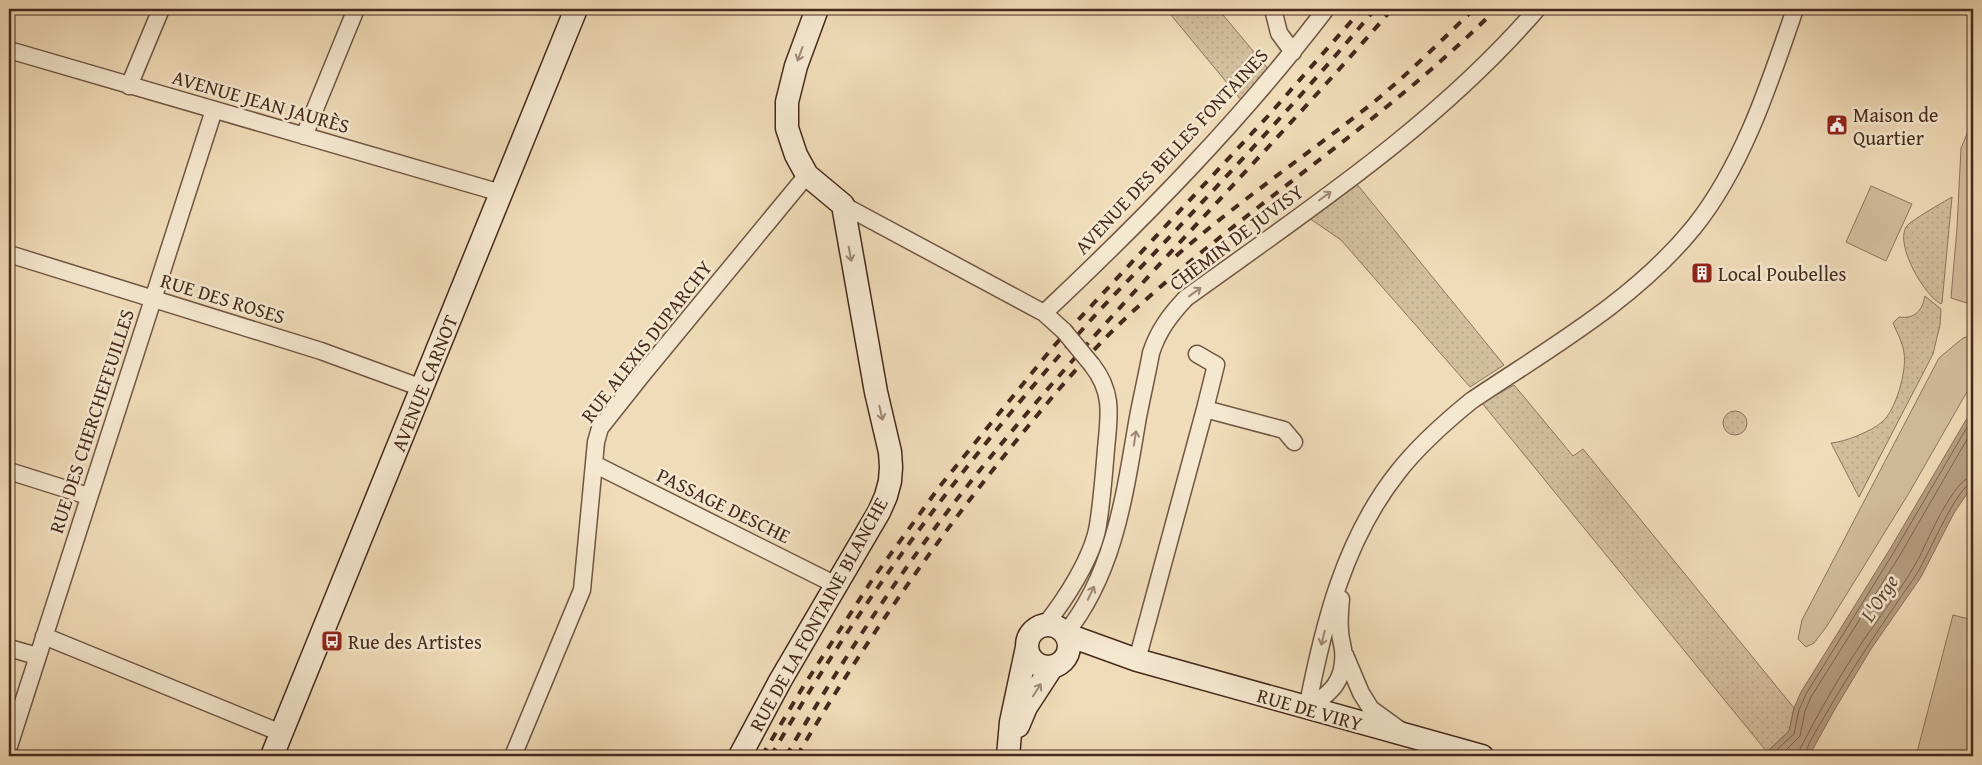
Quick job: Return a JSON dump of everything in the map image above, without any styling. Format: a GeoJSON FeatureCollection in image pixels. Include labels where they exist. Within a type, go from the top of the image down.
{"type":"FeatureCollection","features":[{"type":"Feature","properties":{"kind":"street"},"geometry":{"type":"LineString","coordinates":[[129,86],[162,9]]}},
{"type":"Feature","properties":{"kind":"street"},"geometry":{"type":"LineString","coordinates":[[304,136],[356,9]]}},
{"type":"Feature","properties":{"kind":"street","name":"AVENUE CARNOT"},"geometry":{"type":"LineString","coordinates":[[272,756],[576,9]]}},
{"type":"Feature","properties":{"kind":"street"},"geometry":{"type":"LineString","coordinates":[[817,9],[796,66],[787,102],[787,128],[796,155],[807,175],[843,205],[1044,313],[1064,331],[1102,378],[1109,400],[1098,526],[1055,630]]}},
{"type":"Feature","properties":{"kind":"street","name":"AVENUE DES BELLES FONTAINES"},"geometry":{"type":"LineString","coordinates":[[1044,313],[1171,188],[1239,116],[1293,52],[1279,33],[1273,9]]}},
{"type":"Feature","properties":{"kind":"street"},"geometry":{"type":"LineString","coordinates":[[1293,52],[1326,9]]}},
{"type":"Feature","properties":{"kind":"street","name":"CHEMIN DE JUVISY"},"geometry":{"type":"LineString","coordinates":[[1055,630],[1078,619],[1110,553],[1129,475],[1151,353],[1157,336],[1172,313],[1186,298],[1362,169],[1428,116],[1491,58],[1537,9]]}},
{"type":"Feature","properties":{"kind":"street"},"geometry":{"type":"LineString","coordinates":[[1307,709],[1314,674],[1342,574],[1364,527],[1396,474],[1436,431],[1471,400],[1598,316],[1637,285],[1694,227],[1718,192],[1744,143],[1795,9]]}},
{"type":"Feature","properties":{"kind":"street","name":"AVENUE JEAN JAURÈS"},"geometry":{"type":"LineString","coordinates":[[9,50],[501,193]]}},
{"type":"Feature","properties":{"kind":"street","name":"RUE DES CHERCHEFEUILLES"},"geometry":{"type":"LineString","coordinates":[[9,746],[88,496],[214,110]]}},
{"type":"Feature","properties":{"kind":"street","name":"RUE ALEXIS DUPARCHY"},"geometry":{"type":"LineString","coordinates":[[513,756],[582,590],[596,442],[600,428],[807,175]]}},
{"type":"Feature","properties":{"kind":"street","name":"RUE DE LA FONTAINE BLANCHE"},"geometry":{"type":"LineString","coordinates":[[740,756],[780,681],[882,504],[890,481],[890,452],[876,392],[843,205]]}},
{"type":"Feature","properties":{"kind":"street","name":"RUE DES ROSES"},"geometry":{"type":"LineString","coordinates":[[9,254],[321,351],[422,388]]}},
{"type":"Feature","properties":{"kind":"street"},"geometry":{"type":"LineString","coordinates":[[1137,660],[1206,409],[1216,364],[1197,354]]}},
{"type":"Feature","properties":{"kind":"street"},"geometry":{"type":"LineString","coordinates":[[1206,409],[1284,430],[1294,442]]}},
{"type":"Feature","properties":{"kind":"street","name":"PASSAGE DESCHE"},"geometry":{"type":"LineString","coordinates":[[594,464],[836,584]]}},
{"type":"Feature","properties":{"kind":"street"},"geometry":{"type":"LineString","coordinates":[[9,471],[88,496]]}},
{"type":"Feature","properties":{"kind":"street"},"geometry":{"type":"LineString","coordinates":[[1342,574],[1339,629],[1343,649],[1361,693],[1371,709],[1407,736]]}},
{"type":"Feature","properties":{"kind":"street"},"geometry":{"type":"LineString","coordinates":[[1034,630],[1055,630],[1069,646],[1068,652],[1026,707],[1009,751],[1011,722],[1030,635],[1034,630]]}},
{"type":"Feature","properties":{"kind":"street","name":"RUE DE VIRY"},"geometry":{"type":"LineString","coordinates":[[1055,630],[1137,660],[1307,709],[1482,756]]}},
{"type":"Feature","properties":{"kind":"street"},"geometry":{"type":"LineString","coordinates":[[44,636],[281,733]]}},
{"type":"Feature","properties":{"kind":"street"},"geometry":{"type":"LineString","coordinates":[[1027,647],[1030,658],[1035,663],[1046,667],[1057,664]]}},
{"type":"Feature","properties":{"kind":"street"},"geometry":{"type":"LineString","coordinates":[[9,648],[37,656]]}},
{"type":"Feature","properties":{"kind":"street"},"geometry":{"type":"LineString","coordinates":[[1307,709],[1328,695],[1337,682],[1343,668],[1343,649]]}},
{"type":"Feature","properties":{"kind":"street","name":"RUE DE VIRY"},"geometry":{"type":"LineString","coordinates":[[1057,664],[1088,657],[1137,660]]}},
{"type":"Feature","properties":{"kind":"shaded area"},"geometry":{"type":"Polygon","coordinates":[[[1166,9],[1218,9],[1269,70],[1242,101],[1166,9]]]}},
{"type":"Feature","properties":{"kind":"shaded area"},"geometry":{"type":"Polygon","coordinates":[[[1973,120],[1973,305],[1951,298],[1961,148],[1973,120]]]}},
{"type":"Feature","properties":{"kind":"shaded area"},"geometry":{"type":"Polygon","coordinates":[[[1356,183],[1504,365],[1470,387],[1341,240],[1309,218],[1356,183]]]}},
{"type":"Feature","properties":{"kind":"shaded area"},"geometry":{"type":"Polygon","coordinates":[[[1871,186],[1912,204],[1886,261],[1846,242],[1871,186]]]}},
{"type":"Feature","properties":{"kind":"shaded area"},"geometry":{"type":"Polygon","coordinates":[[[1952,197],[1941,304],[1927,291],[1913,270],[1908,258],[1904,235],[1909,224],[1952,197]]]}},
{"type":"Feature","properties":{"kind":"shaded area"},"geometry":{"type":"Polygon","coordinates":[[[1925,296],[1941,309],[1940,325],[1933,354],[1859,497],[1831,443],[1851,438],[1878,425],[1892,409],[1904,370],[1904,353],[1893,323],[1899,317],[1909,317],[1917,313],[1922,306],[1925,296]]]}},
{"type":"Feature","properties":{"kind":"shaded area"},"geometry":{"type":"Polygon","coordinates":[[[1973,335],[1973,377],[1968,390],[1909,493],[1827,626],[1814,643],[1806,647],[1798,639],[1802,620],[1939,358],[1963,338],[1973,335]]]}},
{"type":"Feature","properties":{"kind":"shaded area"},"geometry":{"type":"Polygon","coordinates":[[[1514,385],[1573,456],[1583,449],[1794,708],[1789,731],[1767,752],[1482,403],[1514,385]]]}},
{"type":"Feature","properties":{"kind":"shaded area"},"geometry":{"type":"Polygon","coordinates":[[[1735,411],[1740,412],[1746,418],[1746,428],[1740,434],[1735,435],[1730,434],[1724,428],[1723,423],[1724,418],[1730,412],[1735,411]]]}},
{"type":"Feature","properties":{"kind":"shaded area"},"geometry":{"type":"Polygon","coordinates":[[[1953,615],[1973,620],[1973,756],[1916,756],[1953,615]]]}},
{"type":"Feature","properties":{"kind":"water","name":"L'Orge"},"geometry":{"type":"Polygon","coordinates":[[[1973,408],[1973,485],[1954,513],[1921,577],[1871,649],[1809,756],[1763,756],[1789,731],[1794,708],[1801,692],[1890,549],[1973,408]]]}},
{"type":"Feature","properties":{"kind":"railway"},"geometry":{"type":"LineString","coordinates":[[762,756],[803,687],[874,577],[940,486],[1053,347],[1268,116],[1362,9]]}},
{"type":"Feature","properties":{"kind":"railway"},"geometry":{"type":"LineString","coordinates":[[771,756],[840,643],[877,589],[915,535],[996,431],[1091,320],[1271,128],[1375,9]]}},
{"type":"Feature","properties":{"kind":"railway"},"geometry":{"type":"LineString","coordinates":[[786,756],[848,655],[891,590],[937,525],[1012,431],[1119,309],[1284,130],[1392,9]]}},
{"type":"Feature","properties":{"kind":"railway"},"geometry":{"type":"LineString","coordinates":[[1176,256],[1249,197],[1374,102],[1474,9]]}},
{"type":"Feature","properties":{"kind":"railway"},"geometry":{"type":"LineString","coordinates":[[797,756],[847,674],[928,556],[1016,441],[1085,360],[1130,314],[1175,275],[1408,89],[1496,9]]}},
{"type":"Feature","properties":{"kind":"place","name":"Maison de Quartier"},"geometry":{"type":"Point","coordinates":[1837,125]}},
{"type":"Feature","properties":{"kind":"place","name":"Local Poubelles"},"geometry":{"type":"Point","coordinates":[1702,273]}},
{"type":"Feature","properties":{"kind":"place","name":"Rue des Artistes"},"geometry":{"type":"Point","coordinates":[332,641]}}]}
